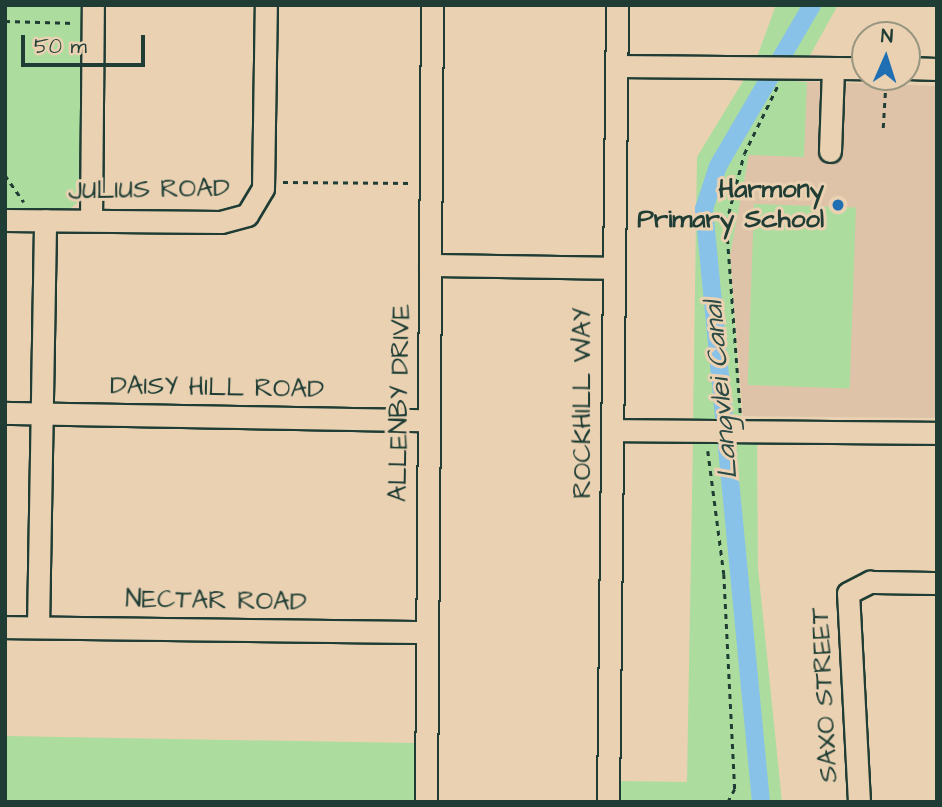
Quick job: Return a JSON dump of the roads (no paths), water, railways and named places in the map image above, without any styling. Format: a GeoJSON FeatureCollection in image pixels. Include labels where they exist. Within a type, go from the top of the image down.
{"type":"FeatureCollection","features":[{"type":"Feature","properties":{"kind":"street","name":"JULIUS ROAD"},"geometry":{"type":"LineString","coordinates":[[5,220],[235,220],[255,208],[264,177],[266,5]]}},
{"type":"Feature","properties":{"kind":"street","name":"ALLENBY DRIVE"},"geometry":{"type":"LineString","coordinates":[[426,802],[432,5]]}},
{"type":"Feature","properties":{"kind":"street","name":"ROCKHILL WAY"},"geometry":{"type":"LineString","coordinates":[[608,802],[617,5]]}},
{"type":"Feature","properties":{"kind":"street"},"geometry":{"type":"LineString","coordinates":[[91,220],[93,14]]}},
{"type":"Feature","properties":{"kind":"street"},"geometry":{"type":"LineString","coordinates":[[616,66],[851,68]]}},
{"type":"Feature","properties":{"kind":"street"},"geometry":{"type":"LineString","coordinates":[[830,152],[833,68]]}},
{"type":"Feature","properties":{"kind":"street"},"geometry":{"type":"LineString","coordinates":[[38,627],[45,220]]}},
{"type":"Feature","properties":{"kind":"street"},"geometry":{"type":"LineString","coordinates":[[430,265],[612,268]]}},
{"type":"Feature","properties":{"kind":"street","name":"DAISY HILL ROAD"},"geometry":{"type":"LineString","coordinates":[[5,413],[427,420]]}},
{"type":"Feature","properties":{"kind":"street"},"geometry":{"type":"LineString","coordinates":[[612,430],[937,433]]}},
{"type":"Feature","properties":{"kind":"street","name":"SAXO STREET"},"geometry":{"type":"LineString","coordinates":[[859,802],[848,593],[870,582],[937,583]]}},
{"type":"Feature","properties":{"kind":"street","name":"NECTAR ROAD"},"geometry":{"type":"LineString","coordinates":[[5,627],[426,632]]}},
{"type":"Feature","properties":{"kind":"waterway","name":"Langvlei Canal"},"geometry":{"type":"LineString","coordinates":[[761,802],[704,209],[718,166],[812,5]]}},
{"type":"Feature","properties":{"kind":"place","name":"Harmony Primary School"},"geometry":{"type":"Point","coordinates":[838,205]}}]}
